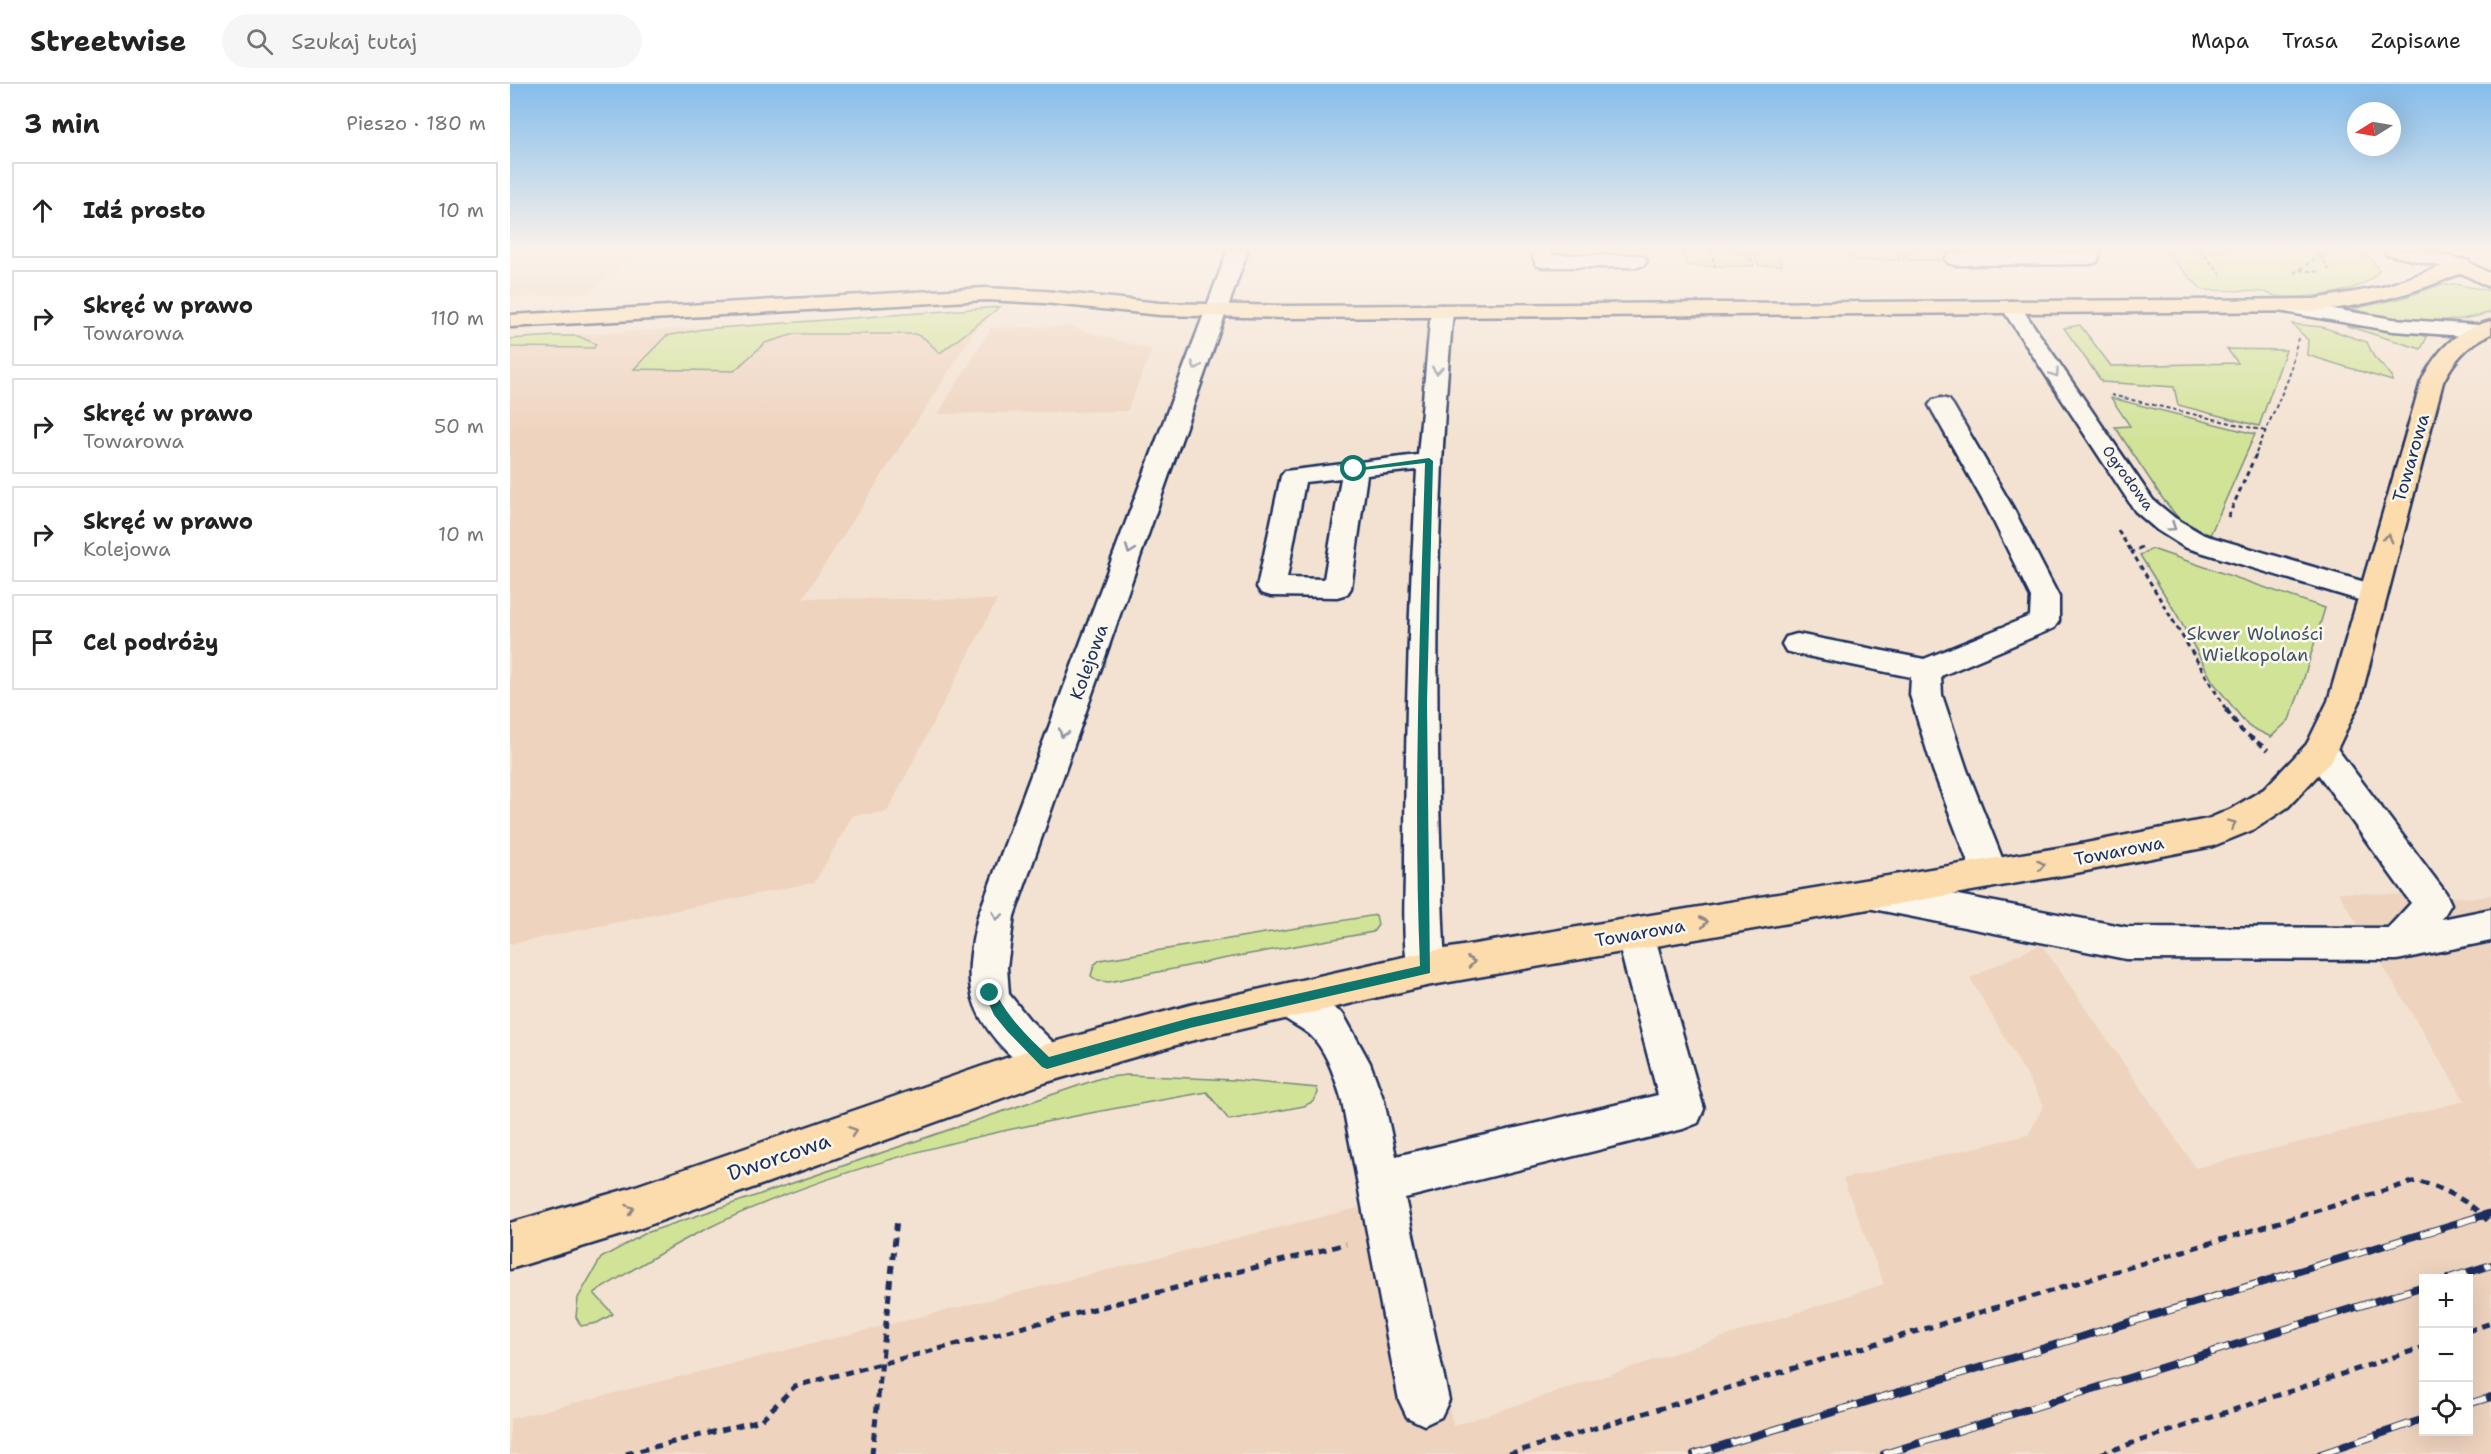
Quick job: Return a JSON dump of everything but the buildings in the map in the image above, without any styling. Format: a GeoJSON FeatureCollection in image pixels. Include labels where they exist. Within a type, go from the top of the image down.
{"type":"FeatureCollection","features":[{"type":"Feature","properties":{"kind":"main road"},"geometry":{"type":"LineString","coordinates":[[510,321],[635,314]]}},
{"type":"Feature","properties":{"kind":"main road","name":"Towarowa"},"geometry":{"type":"LineString","coordinates":[[1047,1063],[1190,1023],[1426,969],[1990,873],[2213,832],[2243,819],[2276,798],[2320,751],[2344,701],[2432,382],[2441,361],[2456,346],[2485,329]]}},
{"type":"Feature","properties":{"kind":"main road","name":"Dworcowa"},"geometry":{"type":"LineString","coordinates":[[510,1246],[627,1211],[1047,1063]]}},
{"type":"Feature","properties":{"kind":"street","name":"Kolejowa"},"geometry":{"type":"LineString","coordinates":[[1047,1063],[1011,1027],[998,1011],[990,993],[990,951],[996,916],[1215,314]]}},
{"type":"Feature","properties":{"kind":"street"},"geometry":{"type":"LineString","coordinates":[[1426,969],[1422,879],[1422,703],[1429,461],[1442,314]]}},
{"type":"Feature","properties":{"kind":"street","name":"Ogrodowa"},"geometry":{"type":"LineString","coordinates":[[2016,314],[2144,505],[2194,541],[2372,594]]}},
{"type":"Feature","properties":{"kind":"street"},"geometry":{"type":"LineString","coordinates":[[2327,314],[2393,325],[2485,329]]}},
{"type":"Feature","properties":{"kind":"street"},"geometry":{"type":"LineString","coordinates":[[1797,644],[1926,670],[2044,621],[2045,597],[2000,508],[1941,405]]}},
{"type":"Feature","properties":{"kind":"street"},"geometry":{"type":"LineString","coordinates":[[1354,469],[1337,588],[1271,587],[1294,476],[1354,469],[1429,461]]}},
{"type":"Feature","properties":{"kind":"street"},"geometry":{"type":"LineString","coordinates":[[1926,670],[1926,695],[1950,770],[1990,873]]}},
{"type":"Feature","properties":{"kind":"street"},"geometry":{"type":"LineString","coordinates":[[2320,751],[2433,904],[2397,944]]}},
{"type":"Feature","properties":{"kind":"street"},"geometry":{"type":"LineString","coordinates":[[1873,894],[2126,943],[2397,944],[2491,925]]}},
{"type":"Feature","properties":{"kind":"street"},"geometry":{"type":"LineString","coordinates":[[1380,1182],[1683,1109],[1635,934]]}},
{"type":"Feature","properties":{"kind":"street"},"geometry":{"type":"LineString","coordinates":[[1290,1000],[1329,1027],[1350,1063],[1364,1101],[1424,1400]]}},
{"type":"Feature","properties":{"kind":"path"},"geometry":{"type":"LineString","coordinates":[[2215,548],[2289,377],[2299,339],[2292,330]]}},
{"type":"Feature","properties":{"kind":"path"},"geometry":{"type":"LineString","coordinates":[[2069,394],[2111,395],[2265,431]]}},
{"type":"Feature","properties":{"kind":"path"},"geometry":{"type":"LineString","coordinates":[[2179,532],[2132,552],[2216,694],[2242,731],[2268,750]]}},
{"type":"Feature","properties":{"kind":"path"},"geometry":{"type":"LineString","coordinates":[[1509,1454],[2416,1181],[2448,1189],[2484,1215],[2491,1224]]}},
{"type":"Feature","properties":{"kind":"path"},"geometry":{"type":"LineString","coordinates":[[872,1454],[897,1219]]}},
{"type":"Feature","properties":{"kind":"path"},"geometry":{"type":"LineString","coordinates":[[627,1454],[761,1420],[795,1386],[1390,1233]]}},
{"type":"Feature","properties":{"kind":"path"},"geometry":{"type":"LineString","coordinates":[[2473,1330],[2491,1323]]}},
{"type":"Feature","properties":{"kind":"path"},"geometry":{"type":"LineString","coordinates":[[2100,1454],[2419,1349]]}},
{"type":"Feature","properties":{"kind":"shaded area"},"geometry":{"type":"Polygon","coordinates":[[[943,314],[993,314],[974,332],[803,598],[997,600],[887,812],[853,815],[815,882],[510,944],[510,338],[943,314]]]}},
{"type":"Feature","properties":{"kind":"shaded area"},"geometry":{"type":"Polygon","coordinates":[[[1069,326],[1152,350],[1127,411],[938,414],[991,328],[1069,326]]]}},
{"type":"Feature","properties":{"kind":"shaded area"},"geometry":{"type":"Polygon","coordinates":[[[2338,892],[2478,898],[2491,895],[2491,1454],[510,1454],[510,1419],[1405,1196],[1453,1426],[1884,1284],[1843,1179],[2028,1135],[2044,1105],[1970,978],[2041,944],[2196,1168],[2465,1101],[2338,892]]]}},
{"type":"Feature","properties":{"kind":"green space"},"geometry":{"type":"Polygon","coordinates":[[[907,314],[991,314],[940,353],[924,338],[915,334],[795,334],[765,343],[734,371],[634,369],[666,336],[704,329],[907,314]]]}},
{"type":"Feature","properties":{"kind":"green space"},"geometry":{"type":"Polygon","coordinates":[[[2376,314],[2485,314],[2440,321],[2376,314]]]}},
{"type":"Feature","properties":{"kind":"green space"},"geometry":{"type":"Polygon","coordinates":[[[2292,324],[2322,327],[2367,342],[2374,357],[2392,376],[2392,381],[2307,355],[2308,340],[2292,324]]]}},
{"type":"Feature","properties":{"kind":"green space"},"geometry":{"type":"Polygon","coordinates":[[[2080,325],[2111,366],[2238,363],[2227,349],[2286,350],[2259,426],[2178,405],[2174,387],[2102,382],[2064,328],[2080,325]]]}},
{"type":"Feature","properties":{"kind":"green space"},"geometry":{"type":"Polygon","coordinates":[[[2347,326],[2417,333],[2427,337],[2421,349],[2347,326]]]}},
{"type":"Feature","properties":{"kind":"green space"},"geometry":{"type":"Polygon","coordinates":[[[578,336],[596,344],[594,348],[510,347],[510,339],[578,336]]]}},
{"type":"Feature","properties":{"kind":"green space"},"geometry":{"type":"Polygon","coordinates":[[[2111,398],[2255,434],[2210,535],[2180,520],[2163,499],[2115,427],[2130,426],[2111,398]]]}},
{"type":"Feature","properties":{"kind":"green space","name":"Skwer Wolności Wielkopolan"},"geometry":{"type":"Polygon","coordinates":[[[2152,549],[2325,608],[2289,720],[2271,737],[2248,726],[2213,682],[2176,613],[2140,555],[2152,549]]]}},
{"type":"Feature","properties":{"kind":"green space"},"geometry":{"type":"Polygon","coordinates":[[[1376,915],[1378,925],[1373,932],[1109,982],[1098,981],[1091,976],[1094,965],[1100,960],[1376,915]]]}},
{"type":"Feature","properties":{"kind":"green space"},"geometry":{"type":"Polygon","coordinates":[[[1127,1075],[1234,1080],[1317,1088],[1318,1093],[1314,1101],[1304,1106],[1229,1120],[1207,1092],[1078,1115],[950,1143],[887,1160],[764,1203],[690,1237],[594,1293],[613,1314],[597,1323],[581,1326],[576,1317],[578,1298],[601,1258],[646,1233],[1101,1078],[1127,1075]]]}},
{"type":"Feature","properties":{"kind":"railway"},"geometry":{"type":"LineString","coordinates":[[1694,1454],[2491,1213]]}},
{"type":"Feature","properties":{"kind":"railway"},"geometry":{"type":"LineString","coordinates":[[2462,1274],[2491,1265]]}},
{"type":"Feature","properties":{"kind":"railway"},"geometry":{"type":"LineString","coordinates":[[1884,1454],[2419,1288]]}},
{"type":"Feature","properties":{"kind":"railway"},"geometry":{"type":"LineString","coordinates":[[2473,1402],[2491,1397]]}},
{"type":"Feature","properties":{"kind":"railway"},"geometry":{"type":"LineString","coordinates":[[2321,1454],[2419,1421]]}},
{"type":"Feature","properties":{"kind":"route"},"geometry":{"type":"LineString","coordinates":[[990,993],[998,1011],[1011,1027],[1047,1063],[1190,1023],[1426,969],[1422,879],[1422,703],[1429,461],[1354,469]]}}]}
